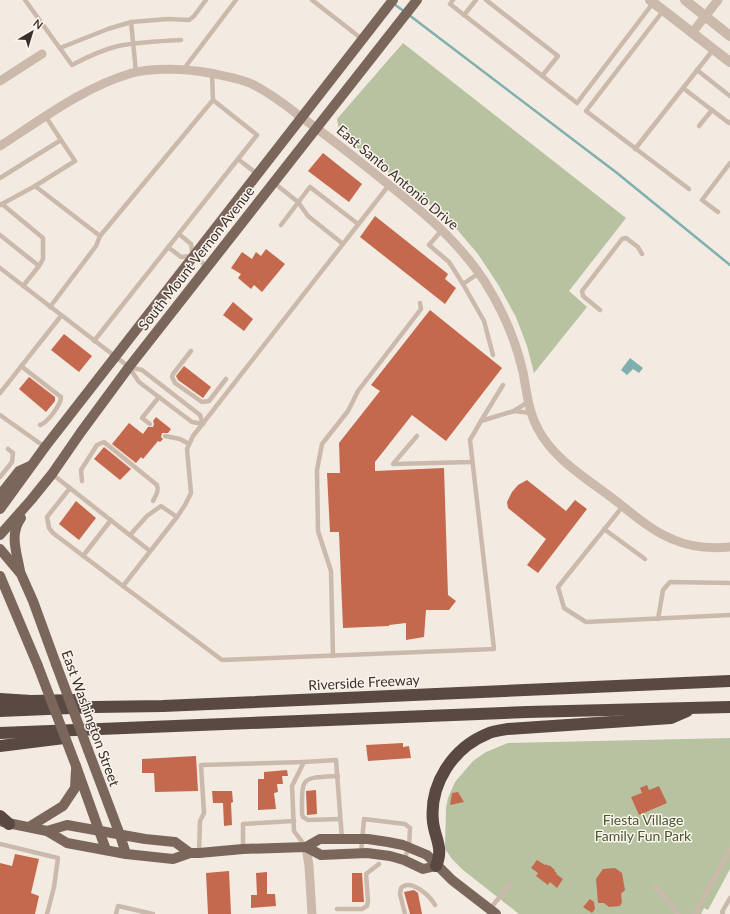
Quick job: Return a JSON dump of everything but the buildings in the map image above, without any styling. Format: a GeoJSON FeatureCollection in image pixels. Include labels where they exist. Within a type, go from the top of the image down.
{"type":"FeatureCollection","features":[{"type":"Feature","properties":{"kind":"highway","name":"Riverside Freeway"},"geometry":{"type":"LineString","coordinates":[[0,711],[163,706],[730,680]]}},
{"type":"Feature","properties":{"kind":"highway"},"geometry":{"type":"LineString","coordinates":[[0,699],[31,701],[118,699],[163,706]]}},
{"type":"Feature","properties":{"kind":"highway"},"geometry":{"type":"LineString","coordinates":[[0,733],[519,713],[730,707]]}},
{"type":"Feature","properties":{"kind":"highway"},"geometry":{"type":"LineString","coordinates":[[436,866],[440,858],[440,848],[435,834],[433,820],[434,801],[438,784],[445,769],[456,754],[470,743],[488,733],[508,729],[670,718],[694,709]]}},
{"type":"Feature","properties":{"kind":"highway"},"geometry":{"type":"LineString","coordinates":[[0,746],[144,728]]}},
{"type":"Feature","properties":{"kind":"main road","name":"South Mount Vernon Avenue"},"geometry":{"type":"LineString","coordinates":[[0,509],[45,447],[393,0]]}},
{"type":"Feature","properties":{"kind":"main road","name":"South Mount Vernon Avenue"},"geometry":{"type":"LineString","coordinates":[[0,535],[52,474],[80,432],[129,367],[415,2]]}},
{"type":"Feature","properties":{"kind":"main road"},"geometry":{"type":"LineString","coordinates":[[0,495],[19,472],[34,464]]}},
{"type":"Feature","properties":{"kind":"main road"},"geometry":{"type":"LineString","coordinates":[[21,574],[15,542],[15,530],[31,500]]}},
{"type":"Feature","properties":{"kind":"main road","name":"East Washington Street"},"geometry":{"type":"LineString","coordinates":[[0,549],[21,574],[33,601],[120,834],[126,854]]}},
{"type":"Feature","properties":{"kind":"main road"},"geometry":{"type":"LineString","coordinates":[[0,576],[38,666],[106,850]]}},
{"type":"Feature","properties":{"kind":"main road"},"geometry":{"type":"LineString","coordinates":[[0,593],[11,601]]}},
{"type":"Feature","properties":{"kind":"main road"},"geometry":{"type":"LineString","coordinates":[[29,827],[64,806],[74,788],[76,766]]}},
{"type":"Feature","properties":{"kind":"main road"},"geometry":{"type":"LineString","coordinates":[[3,821],[47,831],[67,843],[126,854],[173,859],[194,853],[306,847],[320,839],[362,839],[388,842],[409,847],[427,855],[436,866],[452,880],[493,912]]}},
{"type":"Feature","properties":{"kind":"main road"},"geometry":{"type":"LineString","coordinates":[[47,831],[67,825],[100,832],[175,842],[194,853]]}},
{"type":"Feature","properties":{"kind":"main road"},"geometry":{"type":"LineString","coordinates":[[306,847],[321,854],[361,853],[386,855],[404,860],[423,869],[436,866]]}},
{"type":"Feature","properties":{"kind":"street"},"geometry":{"type":"LineString","coordinates":[[685,0],[730,36]]}},
{"type":"Feature","properties":{"kind":"street"},"geometry":{"type":"LineString","coordinates":[[692,33],[718,0]]}},
{"type":"Feature","properties":{"kind":"street"},"geometry":{"type":"LineString","coordinates":[[652,1],[730,62]]}},
{"type":"Feature","properties":{"kind":"street"},"geometry":{"type":"LineString","coordinates":[[0,81],[42,54]]}},
{"type":"Feature","properties":{"kind":"street","name":"East Santo Antonio Drive"},"geometry":{"type":"LineString","coordinates":[[0,146],[80,95],[102,84],[136,72],[167,70],[200,71],[240,79],[265,91],[302,117],[431,219],[466,255],[486,284],[502,313],[523,372],[531,413],[538,430],[553,450],[571,467],[652,528],[673,540],[694,546],[716,548],[730,547]]}},
{"type":"Feature","properties":{"kind":"street"},"geometry":{"type":"LineString","coordinates":[[306,847],[309,866],[312,914]]}},
{"type":"Feature","properties":{"kind":"lane"},"geometry":{"type":"LineString","coordinates":[[25,0],[72,65],[88,56],[133,44],[181,40]]}},
{"type":"Feature","properties":{"kind":"lane"},"geometry":{"type":"LineString","coordinates":[[60,48],[108,29],[131,22],[168,19],[189,20],[194,16],[204,0]]}},
{"type":"Feature","properties":{"kind":"lane"},"geometry":{"type":"LineString","coordinates":[[183,70],[236,0]]}},
{"type":"Feature","properties":{"kind":"lane"},"geometry":{"type":"LineString","coordinates":[[312,0],[362,39]]}},
{"type":"Feature","properties":{"kind":"lane"},"geometry":{"type":"LineString","coordinates":[[453,0],[450,4],[577,103],[652,1]]}},
{"type":"Feature","properties":{"kind":"lane"},"geometry":{"type":"LineString","coordinates":[[464,15],[476,0]]}},
{"type":"Feature","properties":{"kind":"lane"},"geometry":{"type":"LineString","coordinates":[[486,0],[558,56],[542,76]]}},
{"type":"Feature","properties":{"kind":"lane"},"geometry":{"type":"LineString","coordinates":[[663,11],[586,110],[689,189]]}},
{"type":"Feature","properties":{"kind":"lane"},"geometry":{"type":"LineString","coordinates":[[131,22],[136,72]]}},
{"type":"Feature","properties":{"kind":"lane"},"geometry":{"type":"LineString","coordinates":[[636,149],[713,50]]}},
{"type":"Feature","properties":{"kind":"lane"},"geometry":{"type":"LineString","coordinates":[[697,70],[730,96]]}},
{"type":"Feature","properties":{"kind":"lane"},"geometry":{"type":"LineString","coordinates":[[50,307],[96,246],[100,236],[213,100],[212,74]]}},
{"type":"Feature","properties":{"kind":"lane"},"geometry":{"type":"LineString","coordinates":[[683,88],[729,123],[730,122]]}},
{"type":"Feature","properties":{"kind":"lane"},"geometry":{"type":"LineString","coordinates":[[94,342],[257,135],[213,100]]}},
{"type":"Feature","properties":{"kind":"lane"},"geometry":{"type":"LineString","coordinates":[[699,126],[712,110]]}},
{"type":"Feature","properties":{"kind":"lane"},"geometry":{"type":"LineString","coordinates":[[23,286],[43,259],[43,238],[1,205],[75,161],[46,117]]}},
{"type":"Feature","properties":{"kind":"lane"},"geometry":{"type":"LineString","coordinates":[[0,178],[62,140]]}},
{"type":"Feature","properties":{"kind":"lane"},"geometry":{"type":"LineString","coordinates":[[238,159],[257,174]]}},
{"type":"Feature","properties":{"kind":"lane"},"geometry":{"type":"LineString","coordinates":[[718,212],[702,200],[730,163]]}},
{"type":"Feature","properties":{"kind":"lane"},"geometry":{"type":"LineString","coordinates":[[274,182],[298,202],[308,216],[343,244]]}},
{"type":"Feature","properties":{"kind":"lane"},"geometry":{"type":"LineString","coordinates":[[123,586],[177,516],[191,493],[187,449],[193,436],[389,185]]}},
{"type":"Feature","properties":{"kind":"lane"},"geometry":{"type":"LineString","coordinates":[[35,186],[100,236]]}},
{"type":"Feature","properties":{"kind":"lane"},"geometry":{"type":"LineString","coordinates":[[281,225],[310,187],[358,224]]}},
{"type":"Feature","properties":{"kind":"lane"},"geometry":{"type":"LineString","coordinates":[[442,230],[429,245],[449,262],[463,284],[484,321],[493,355]]}},
{"type":"Feature","properties":{"kind":"lane"},"geometry":{"type":"LineString","coordinates":[[179,234],[191,244],[193,256]]}},
{"type":"Feature","properties":{"kind":"lane"},"geometry":{"type":"LineString","coordinates":[[0,235],[39,266]]}},
{"type":"Feature","properties":{"kind":"lane"},"geometry":{"type":"LineString","coordinates":[[600,310],[583,296],[582,291],[622,239],[626,238],[638,247],[642,254]]}},
{"type":"Feature","properties":{"kind":"lane"},"geometry":{"type":"LineString","coordinates":[[168,247],[181,257],[193,256],[208,267]]}},
{"type":"Feature","properties":{"kind":"lane"},"geometry":{"type":"LineString","coordinates":[[0,268],[94,342],[129,367],[140,382],[159,397],[192,422],[203,424]]}},
{"type":"Feature","properties":{"kind":"lane"},"geometry":{"type":"LineString","coordinates":[[463,284],[479,273]]}},
{"type":"Feature","properties":{"kind":"lane"},"geometry":{"type":"LineString","coordinates":[[333,656],[331,571],[318,531],[317,470],[322,444],[348,411],[358,391],[421,309],[420,303]]}},
{"type":"Feature","properties":{"kind":"lane"},"geometry":{"type":"LineString","coordinates":[[0,392],[61,316]]}},
{"type":"Feature","properties":{"kind":"lane"},"geometry":{"type":"LineString","coordinates":[[191,351],[173,374],[172,377],[175,383],[202,402],[205,402],[209,401],[226,379]]}},
{"type":"Feature","properties":{"kind":"lane"},"geometry":{"type":"LineString","coordinates":[[21,366],[61,397],[61,403],[45,424],[40,425]]}},
{"type":"Feature","properties":{"kind":"lane"},"geometry":{"type":"LineString","coordinates":[[129,367],[142,370],[200,415],[203,424]]}},
{"type":"Feature","properties":{"kind":"lane"},"geometry":{"type":"LineString","coordinates":[[70,488],[47,518],[49,528],[53,533],[222,660],[494,649],[470,440],[503,385]]}},
{"type":"Feature","properties":{"kind":"lane"},"geometry":{"type":"LineString","coordinates":[[150,424],[142,418],[159,397]]}},
{"type":"Feature","properties":{"kind":"lane"},"geometry":{"type":"LineString","coordinates":[[481,421],[514,411],[528,402]]}},
{"type":"Feature","properties":{"kind":"lane"},"geometry":{"type":"LineString","coordinates":[[514,411],[531,413]]}},
{"type":"Feature","properties":{"kind":"lane"},"geometry":{"type":"LineString","coordinates":[[0,415],[45,447]]}},
{"type":"Feature","properties":{"kind":"lane"},"geometry":{"type":"LineString","coordinates":[[165,436],[180,439],[189,444]]}},
{"type":"Feature","properties":{"kind":"lane"},"geometry":{"type":"LineString","coordinates":[[417,436],[393,464],[472,462]]}},
{"type":"Feature","properties":{"kind":"lane"},"geometry":{"type":"LineString","coordinates":[[82,481],[81,470],[97,445],[104,442],[157,485],[157,494],[153,501]]}},
{"type":"Feature","properties":{"kind":"lane"},"geometry":{"type":"LineString","coordinates":[[0,477],[12,462],[13,453],[8,449]]}},
{"type":"Feature","properties":{"kind":"lane"},"geometry":{"type":"LineString","coordinates":[[52,474],[150,550]]}},
{"type":"Feature","properties":{"kind":"lane"},"geometry":{"type":"LineString","coordinates":[[130,535],[147,516],[161,506],[177,516]]}},
{"type":"Feature","properties":{"kind":"lane"},"geometry":{"type":"LineString","coordinates":[[623,506],[558,586],[564,608],[586,622],[730,615]]}},
{"type":"Feature","properties":{"kind":"lane"},"geometry":{"type":"LineString","coordinates":[[83,556],[111,520]]}},
{"type":"Feature","properties":{"kind":"lane"},"geometry":{"type":"LineString","coordinates":[[604,529],[645,559]]}},
{"type":"Feature","properties":{"kind":"lane"},"geometry":{"type":"LineString","coordinates":[[658,619],[663,590],[670,582],[730,583]]}},
{"type":"Feature","properties":{"kind":"lane"},"geometry":{"type":"LineString","coordinates":[[194,853],[200,821],[204,812],[201,765],[336,760],[342,839]]}},
{"type":"Feature","properties":{"kind":"lane"},"geometry":{"type":"LineString","coordinates":[[304,762],[292,786],[294,831],[306,847]]}},
{"type":"Feature","properties":{"kind":"lane"},"geometry":{"type":"LineString","coordinates":[[338,776],[316,777],[307,780],[302,789],[302,817],[308,820],[340,819]]}},
{"type":"Feature","properties":{"kind":"lane"},"geometry":{"type":"LineString","coordinates":[[361,853],[364,819],[405,824],[410,828],[409,847],[404,860]]}},
{"type":"Feature","properties":{"kind":"lane"},"geometry":{"type":"LineString","coordinates":[[243,850],[243,824],[294,821]]}},
{"type":"Feature","properties":{"kind":"lane"},"geometry":{"type":"LineString","coordinates":[[0,844],[58,858],[54,887],[47,914]]}},
{"type":"Feature","properties":{"kind":"lane"},"geometry":{"type":"LineString","coordinates":[[695,914],[730,849]]}},
{"type":"Feature","properties":{"kind":"lane"},"geometry":{"type":"LineString","coordinates":[[338,909],[362,909],[367,906],[366,874],[379,864]]}},
{"type":"Feature","properties":{"kind":"lane"},"geometry":{"type":"LineString","coordinates":[[405,914],[400,894],[401,888],[407,884],[412,884],[432,899],[435,905]]}},
{"type":"Feature","properties":{"kind":"lane"},"geometry":{"type":"LineString","coordinates":[[493,912],[510,884]]}},
{"type":"Feature","properties":{"kind":"lane"},"geometry":{"type":"LineString","coordinates":[[655,886],[678,914]]}},
{"type":"Feature","properties":{"kind":"lane"},"geometry":{"type":"LineString","coordinates":[[723,914],[722,912],[730,898]]}},
{"type":"Feature","properties":{"kind":"lane"},"geometry":{"type":"LineString","coordinates":[[116,914],[118,906],[153,914]]}},
{"type":"Feature","properties":{"kind":"green space"},"geometry":{"type":"Polygon","coordinates":[[[403,43],[626,218],[569,291],[587,307],[534,373],[527,346],[516,317],[499,286],[478,254],[454,226],[433,207],[339,134],[341,132],[339,130],[337,119],[403,43]]]}},
{"type":"Feature","properties":{"kind":"green space","name":"Fiesta Village Family Fun Park"},"geometry":{"type":"Polygon","coordinates":[[[730,738],[730,869],[708,910],[704,908],[701,914],[519,914],[463,870],[445,849],[446,808],[448,798],[455,782],[473,761],[486,752],[508,743],[730,738]]]}},
{"type":"Feature","properties":{"kind":"water"},"geometry":{"type":"Polygon","coordinates":[[[630,358],[643,368],[639,373],[633,369],[627,375],[621,370],[630,358]]]}},
{"type":"Feature","properties":{"kind":"waterway"},"geometry":{"type":"LineString","coordinates":[[394,4],[405,12]]}},
{"type":"Feature","properties":{"kind":"waterway"},"geometry":{"type":"LineString","coordinates":[[409,15],[617,173],[730,265]]}}]}
